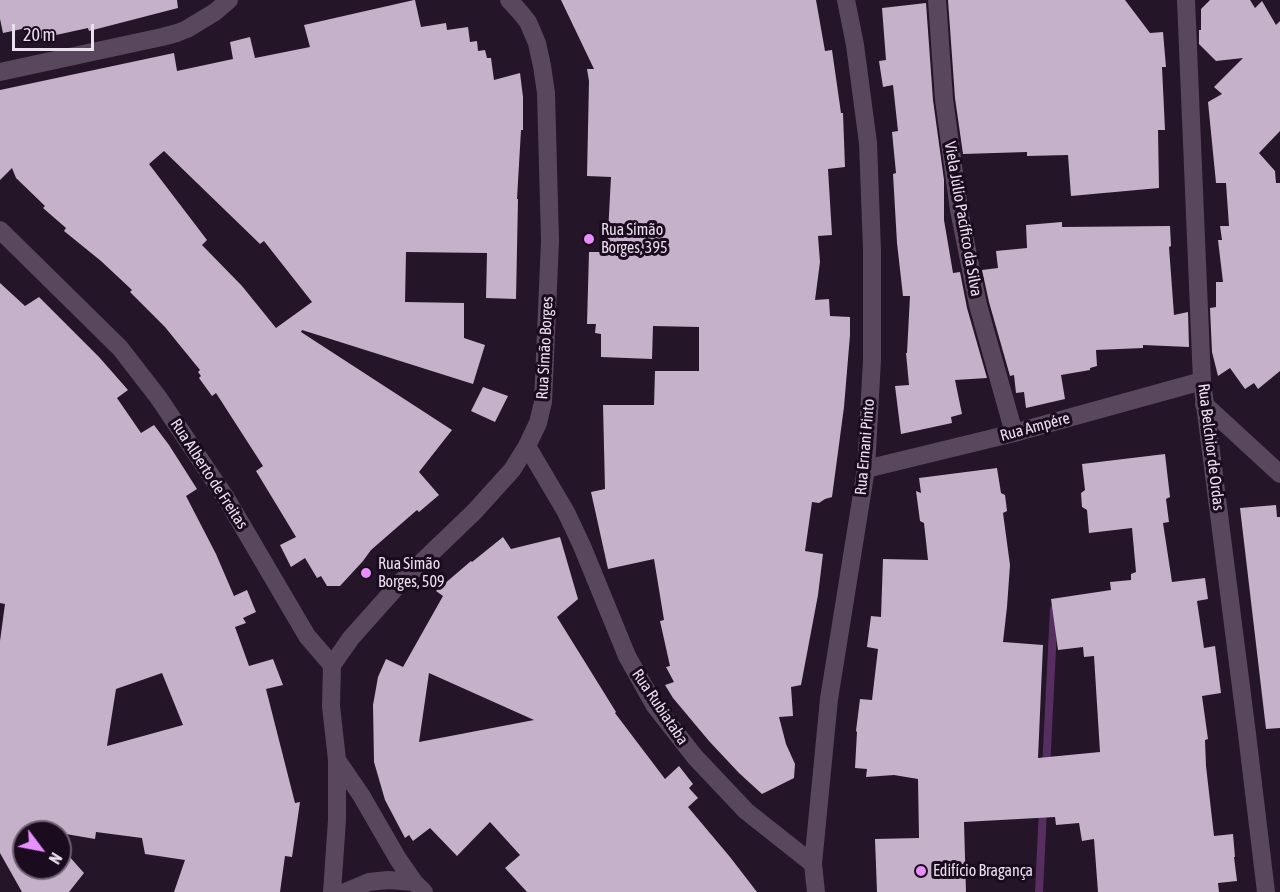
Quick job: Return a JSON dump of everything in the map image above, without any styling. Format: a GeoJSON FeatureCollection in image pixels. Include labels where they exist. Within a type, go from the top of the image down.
{"type":"FeatureCollection","features":[{"type":"Feature","properties":{"kind":"street"},"geometry":{"type":"LineString","coordinates":[[0,72],[177,33],[215,12],[229,0]]}},
{"type":"Feature","properties":{"kind":"street","name":"Rua Simão Borges"},"geometry":{"type":"LineString","coordinates":[[332,665],[351,638],[400,583],[474,512],[512,470],[538,423],[543,402],[550,241],[546,93],[537,43],[528,22],[508,0]]}},
{"type":"Feature","properties":{"kind":"street","name":"Rua Ernani Pinto"},"geometry":{"type":"LineString","coordinates":[[816,892],[813,864],[829,699],[866,469],[872,360],[873,250],[868,143],[855,45],[846,0]]}},
{"type":"Feature","properties":{"kind":"street","name":"Viela Júlio Pacífico da Silva"},"geometry":{"type":"LineString","coordinates":[[937,0],[944,99],[960,220],[978,305],[1014,433]]}},
{"type":"Feature","properties":{"kind":"street","name":"Rua Belchior de Ordas"},"geometry":{"type":"LineString","coordinates":[[1186,0],[1204,404],[1266,892]]}},
{"type":"Feature","properties":{"kind":"street","name":"Rua Alberto de Freitas"},"geometry":{"type":"LineString","coordinates":[[0,230],[120,348],[158,397],[226,498],[307,636],[332,665]]}},
{"type":"Feature","properties":{"kind":"street","name":"Rua Ampére"},"geometry":{"type":"LineString","coordinates":[[866,469],[1014,433],[1202,381]]}},
{"type":"Feature","properties":{"kind":"street"},"geometry":{"type":"LineString","coordinates":[[1204,404],[1280,474]]}},
{"type":"Feature","properties":{"kind":"street","name":"Rua Rubiataba"},"geometry":{"type":"LineString","coordinates":[[527,446],[566,512],[627,656],[655,706],[695,757],[746,811],[813,864]]}},
{"type":"Feature","properties":{"kind":"street"},"geometry":{"type":"LineString","coordinates":[[332,665],[331,706],[337,760],[337,820],[332,892]]}},
{"type":"Feature","properties":{"kind":"street"},"geometry":{"type":"LineString","coordinates":[[337,760],[419,887]]}},
{"type":"Feature","properties":{"kind":"street"},"geometry":{"type":"LineString","coordinates":[[345,892],[369,882],[388,880],[419,887]]}},
{"type":"Feature","properties":{"kind":"building"},"geometry":{"type":"Polygon","coordinates":[[[0,0],[177,0],[178,8],[89,31],[88,28],[33,40],[31,27],[3,33],[0,0]]]}},
{"type":"Feature","properties":{"kind":"building"},"geometry":{"type":"Polygon","coordinates":[[[415,0],[421,27],[446,23],[447,30],[468,27],[470,42],[477,41],[478,51],[485,50],[487,58],[491,58],[494,80],[520,73],[523,97],[523,130],[521,130],[517,199],[516,299],[486,298],[487,253],[406,252],[405,302],[464,303],[464,338],[485,345],[473,384],[302,330],[301,332],[452,430],[419,472],[439,495],[419,512],[417,510],[371,550],[340,586],[327,586],[321,576],[317,578],[305,558],[291,567],[280,545],[296,537],[256,471],[263,466],[216,393],[212,396],[199,378],[200,370],[165,327],[130,292],[132,290],[64,231],[66,228],[43,208],[45,206],[16,178],[12,168],[0,180],[0,90],[174,53],[177,71],[233,59],[230,42],[250,37],[255,58],[310,47],[304,25],[415,0]],[[164,151],[149,164],[207,240],[202,245],[242,286],[276,328],[312,302],[264,241],[260,244],[164,151]]]}},
{"type":"Feature","properties":{"kind":"building"},"geometry":{"type":"Polygon","coordinates":[[[561,0],[816,0],[825,51],[832,50],[841,113],[843,113],[845,167],[828,169],[832,235],[818,236],[820,262],[815,300],[829,299],[830,316],[850,317],[844,407],[832,497],[819,503],[812,502],[805,551],[823,554],[818,595],[801,685],[791,687],[793,716],[779,717],[786,744],[795,764],[794,778],[762,794],[709,741],[665,685],[674,682],[666,667],[670,666],[660,621],[664,620],[654,559],[608,569],[591,492],[605,489],[603,405],[654,405],[655,371],[699,371],[699,327],[653,326],[652,359],[601,357],[601,334],[595,333],[596,324],[587,324],[589,252],[607,252],[611,177],[587,176],[589,81],[587,69],[594,69],[561,0]]]}},
{"type":"Feature","properties":{"kind":"building"},"geometry":{"type":"Polygon","coordinates":[[[948,0],[1125,0],[1150,33],[1163,32],[1166,67],[1162,67],[1165,130],[1158,130],[1159,188],[1071,196],[1068,155],[1027,156],[1027,152],[963,154],[955,98],[948,0]]]}},
{"type":"Feature","properties":{"kind":"building"},"geometry":{"type":"Polygon","coordinates":[[[1210,0],[1250,0],[1255,8],[1262,1],[1276,25],[1280,21],[1280,131],[1259,153],[1275,171],[1276,183],[1280,183],[1280,371],[1258,389],[1254,383],[1245,389],[1230,368],[1218,376],[1212,352],[1210,308],[1216,307],[1216,282],[1223,282],[1218,240],[1222,240],[1220,226],[1229,226],[1226,183],[1216,183],[1208,102],[1222,94],[1214,87],[1243,58],[1216,61],[1199,44],[1201,9],[1210,0]]]}},
{"type":"Feature","properties":{"kind":"building"},"geometry":{"type":"Polygon","coordinates":[[[926,3],[933,100],[944,180],[944,220],[953,273],[960,272],[967,308],[987,378],[955,380],[962,414],[951,417],[952,423],[901,434],[895,386],[909,385],[906,353],[910,296],[903,296],[897,243],[893,174],[896,173],[892,132],[898,131],[893,85],[883,87],[879,61],[886,60],[882,8],[926,3]]]}},
{"type":"Feature","properties":{"kind":"building"},"geometry":{"type":"Polygon","coordinates":[[[1062,222],[1062,227],[1170,226],[1171,246],[1169,247],[1174,315],[1188,312],[1189,347],[1143,345],[1143,348],[1096,350],[1097,366],[1090,370],[1061,375],[1065,399],[1026,408],[1024,392],[1016,393],[1014,375],[1010,376],[982,270],[998,268],[996,251],[1027,248],[1026,225],[1062,222]]]}},
{"type":"Feature","properties":{"kind":"building"},"geometry":{"type":"Polygon","coordinates":[[[0,283],[25,306],[39,297],[99,357],[128,390],[117,398],[141,433],[154,425],[197,489],[186,496],[216,554],[234,596],[247,590],[256,612],[243,618],[246,623],[235,627],[249,666],[273,659],[283,685],[266,689],[295,803],[300,802],[292,857],[285,856],[280,892],[174,892],[185,860],[145,854],[142,838],[96,832],[95,839],[72,835],[72,820],[12,820],[12,874],[0,853],[0,641],[5,604],[0,603],[0,283]],[[162,673],[116,689],[107,746],[183,725],[162,673]]]}},
{"type":"Feature","properties":{"kind":"building"},"geometry":{"type":"Polygon","coordinates":[[[483,387],[508,396],[495,422],[471,411],[483,387]]]}},
{"type":"Feature","properties":{"kind":"building"},"geometry":{"type":"Polygon","coordinates":[[[1165,454],[1170,497],[1166,499],[1169,522],[1163,523],[1172,582],[1205,578],[1208,599],[1197,601],[1204,648],[1215,646],[1221,693],[1202,696],[1208,739],[1205,740],[1206,766],[1214,836],[1233,834],[1237,881],[1218,883],[1219,892],[1098,892],[1094,839],[1082,841],[1079,823],[1056,825],[1055,817],[964,822],[966,892],[877,892],[875,839],[919,838],[918,779],[894,775],[866,777],[867,769],[855,768],[856,731],[860,699],[872,700],[878,649],[867,647],[871,616],[881,617],[883,559],[928,560],[924,523],[920,521],[916,491],[921,493],[919,478],[997,468],[1001,493],[1005,495],[1007,511],[1003,513],[1010,565],[1003,642],[1043,645],[1038,758],[1100,752],[1094,656],[1084,657],[1083,647],[1058,650],[1051,599],[1111,590],[1110,582],[1131,580],[1131,574],[1136,572],[1132,528],[1089,533],[1087,510],[1082,507],[1081,493],[1085,490],[1082,464],[1165,454]]]}},
{"type":"Feature","properties":{"kind":"building"},"geometry":{"type":"Polygon","coordinates":[[[1276,505],[1277,517],[1280,517],[1280,728],[1266,729],[1240,508],[1276,505]]]}},
{"type":"Feature","properties":{"kind":"building"},"geometry":{"type":"Polygon","coordinates":[[[503,537],[511,549],[560,537],[578,599],[557,617],[615,713],[665,779],[679,766],[693,784],[689,788],[698,798],[688,807],[757,892],[527,892],[505,868],[520,855],[490,822],[457,856],[430,828],[413,841],[409,835],[405,838],[385,800],[374,762],[373,705],[378,677],[386,659],[403,667],[443,596],[436,591],[503,537]],[[429,673],[419,742],[534,720],[429,673]]]}},
{"type":"Feature","properties":{"kind":"building"},"geometry":{"type":"Polygon","coordinates":[[[72,860],[84,873],[69,892],[22,892],[15,880],[72,880],[72,860]]]}},
{"type":"Feature","properties":{"kind":"waterway"},"geometry":{"type":"LineString","coordinates":[[1046,769],[1054,609]]}},
{"type":"Feature","properties":{"kind":"waterway"},"geometry":{"type":"LineString","coordinates":[[1039,892],[1043,809]]}},
{"type":"Feature","properties":{"kind":"place","name":"Rua Simão Borges, 395"},"geometry":{"type":"Point","coordinates":[589,239]}},
{"type":"Feature","properties":{"kind":"place","name":"Rua Simão Borges, 509"},"geometry":{"type":"Point","coordinates":[366,573]}},
{"type":"Feature","properties":{"kind":"place","name":"Edifício Bragança"},"geometry":{"type":"Point","coordinates":[921,871]}}]}
